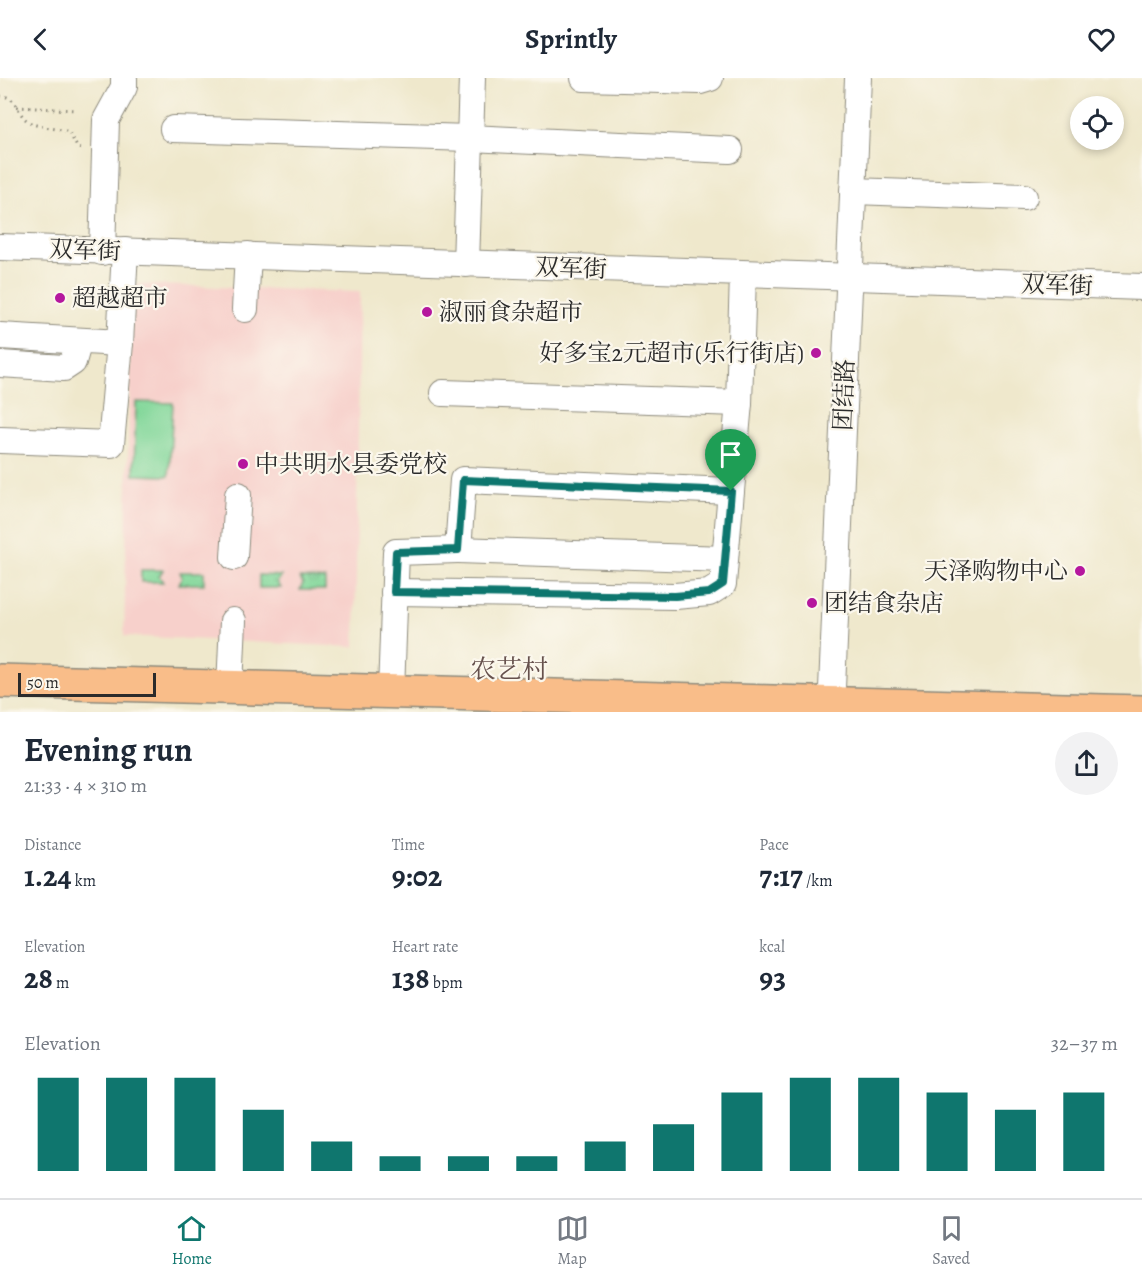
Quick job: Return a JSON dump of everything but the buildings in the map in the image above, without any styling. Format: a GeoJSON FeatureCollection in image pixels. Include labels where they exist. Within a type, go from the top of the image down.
{"type":"FeatureCollection","features":[{"type":"Feature","properties":{"kind":"main road"},"geometry":{"type":"LineString","coordinates":[[0,681],[831,708],[1142,712]]}},
{"type":"Feature","properties":{"kind":"main road"},"geometry":{"type":"LineString","coordinates":[[0,699],[446,712]]}},
{"type":"Feature","properties":{"kind":"street"},"geometry":{"type":"LineString","coordinates":[[0,440],[111,444],[120,343],[105,153],[106,120],[124,87],[124,78]]}},
{"type":"Feature","properties":{"kind":"street"},"geometry":{"type":"LineString","coordinates":[[466,264],[471,78]]}},
{"type":"Feature","properties":{"kind":"street"},"geometry":{"type":"LineString","coordinates":[[584,78],[700,81],[710,78]]}},
{"type":"Feature","properties":{"kind":"street","name":"团结路"},"geometry":{"type":"LineString","coordinates":[[831,708],[858,78]]}},
{"type":"Feature","properties":{"kind":"street"},"geometry":{"type":"LineString","coordinates":[[173,129],[470,138],[730,150]]}},
{"type":"Feature","properties":{"kind":"street"},"geometry":{"type":"LineString","coordinates":[[853,190],[1023,197]]}},
{"type":"Feature","properties":{"kind":"street","name":"双军街"},"geometry":{"type":"LineString","coordinates":[[0,247],[849,279],[1142,287]]}},
{"type":"Feature","properties":{"kind":"street"},"geometry":{"type":"LineString","coordinates":[[244,309],[248,255]]}},
{"type":"Feature","properties":{"kind":"street"},"geometry":{"type":"LineString","coordinates":[[394,592],[675,596],[709,593],[723,584],[739,403],[743,275]]}},
{"type":"Feature","properties":{"kind":"street"},"geometry":{"type":"LineString","coordinates":[[0,336],[120,343]]}},
{"type":"Feature","properties":{"kind":"street"},"geometry":{"type":"LineString","coordinates":[[0,364],[64,368],[73,362],[79,341]]}},
{"type":"Feature","properties":{"kind":"street"},"geometry":{"type":"LineString","coordinates":[[443,393],[739,403]]}},
{"type":"Feature","properties":{"kind":"street"},"geometry":{"type":"LineString","coordinates":[[458,550],[463,480],[731,491]]}},
{"type":"Feature","properties":{"kind":"street"},"geometry":{"type":"LineString","coordinates":[[234,557],[238,495]]}},
{"type":"Feature","properties":{"kind":"street"},"geometry":{"type":"LineString","coordinates":[[391,692],[396,552],[458,550],[725,559]]}},
{"type":"Feature","properties":{"kind":"street"},"geometry":{"type":"LineString","coordinates":[[230,687],[233,621]]}},
{"type":"Feature","properties":{"kind":"path"},"geometry":{"type":"LineString","coordinates":[[0,96],[9,96],[31,123],[69,132],[77,147],[105,153]]}},
{"type":"Feature","properties":{"kind":"path"},"geometry":{"type":"LineString","coordinates":[[17,106],[75,110]]}},
{"type":"Feature","properties":{"kind":"shaded area","name":"中共明水县委党校"},"geometry":{"type":"Polygon","coordinates":[[[132,284],[360,292],[355,647],[124,636],[132,284]]]}},
{"type":"Feature","properties":{"kind":"green space"},"geometry":{"type":"Polygon","coordinates":[[[136,402],[173,403],[169,476],[134,475],[136,402]]]}},
{"type":"Feature","properties":{"kind":"green space"},"geometry":{"type":"Polygon","coordinates":[[[141,570],[163,570],[159,576],[163,582],[141,582],[141,570]]]}},
{"type":"Feature","properties":{"kind":"green space"},"geometry":{"type":"Polygon","coordinates":[[[180,572],[204,572],[204,584],[179,584],[182,577],[180,572]]]}},
{"type":"Feature","properties":{"kind":"green space"},"geometry":{"type":"Polygon","coordinates":[[[259,575],[282,576],[277,582],[281,588],[259,588],[259,575]]]}},
{"type":"Feature","properties":{"kind":"green space"},"geometry":{"type":"Polygon","coordinates":[[[300,578],[325,579],[325,590],[300,590],[303,583],[300,578]]]}},
{"type":"Feature","properties":{"kind":"place","name":"超越超市"},"geometry":{"type":"Point","coordinates":[60,298]}},
{"type":"Feature","properties":{"kind":"place","name":"淑丽食杂超市"},"geometry":{"type":"Point","coordinates":[427,312]}},
{"type":"Feature","properties":{"kind":"place","name":"好多宝2元超市(乐行街店)"},"geometry":{"type":"Point","coordinates":[816,353]}},
{"type":"Feature","properties":{"kind":"place","name":"中共明水县委党校"},"geometry":{"type":"Point","coordinates":[243,464]}},
{"type":"Feature","properties":{"kind":"place","name":"天泽购物中心"},"geometry":{"type":"Point","coordinates":[1080,571]}},
{"type":"Feature","properties":{"kind":"place","name":"团结食杂店"},"geometry":{"type":"Point","coordinates":[812,603]}},
{"type":"Feature","properties":{"kind":"district","name":"农艺村"},"geometry":{"type":"Point","coordinates":[509,669]}},
{"type":"Feature","properties":{"kind":"route"},"geometry":{"type":"LineString","coordinates":[[463,480],[731,491],[723,584],[709,593],[675,596],[394,592],[396,552],[458,550],[463,480]]}}]}
